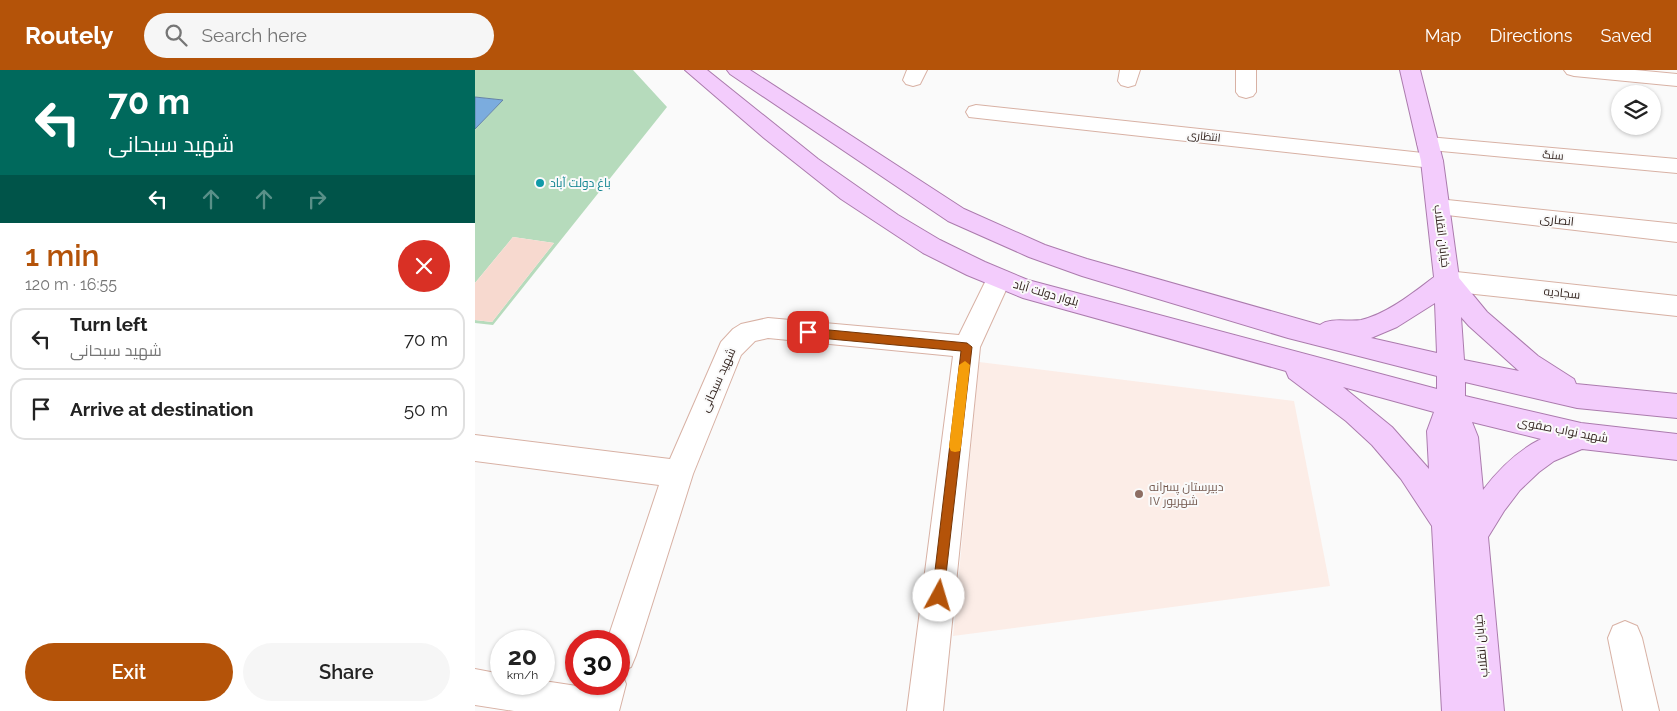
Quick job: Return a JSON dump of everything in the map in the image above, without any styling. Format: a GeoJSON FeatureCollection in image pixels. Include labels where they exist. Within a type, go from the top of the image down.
{"type":"FeatureCollection","features":[{"type":"Feature","properties":{"kind":"main road","name":"بلوار دولت آباد"},"geometry":{"type":"LineString","coordinates":[[695,70],[835,184],[915,238],[1011,283],[1451,405]]}},
{"type":"Feature","properties":{"kind":"main road"},"geometry":{"type":"LineString","coordinates":[[737,70],[957,215],[1037,251],[1082,267],[1288,328],[1451,368],[1577,396],[1677,406]]}},
{"type":"Feature","properties":{"kind":"main road","name":"خیابان انقلاب"},"geometry":{"type":"LineString","coordinates":[[1410,70],[1430,152],[1447,281],[1451,405],[1441,431],[1459,528],[1486,711]]}},
{"type":"Feature","properties":{"kind":"main road"},"geometry":{"type":"LineString","coordinates":[[1011,283],[1035,286],[1043,282],[1047,277],[1048,263],[1037,251]]}},
{"type":"Feature","properties":{"kind":"main road"},"geometry":{"type":"LineString","coordinates":[[1288,328],[1350,332],[1376,325],[1413,305],[1447,281],[1479,319],[1529,364],[1577,396]]}},
{"type":"Feature","properties":{"kind":"main road"},"geometry":{"type":"LineString","coordinates":[[1285,360],[1358,414],[1379,433],[1406,461],[1459,528],[1494,498],[1514,476],[1539,456],[1581,436]]}},
{"type":"Feature","properties":{"kind":"main road","name":"شهید نواب صفوی"},"geometry":{"type":"LineString","coordinates":[[1451,405],[1581,436],[1677,447]]}},
{"type":"Feature","properties":{"kind":"main road","name":"خیابان انقلاب"},"geometry":{"type":"LineString","coordinates":[[1459,528],[1460,711]]}},
{"type":"Feature","properties":{"kind":"street"},"geometry":{"type":"LineString","coordinates":[[1246,70],[1246,92]]}},
{"type":"Feature","properties":{"kind":"street"},"geometry":{"type":"LineString","coordinates":[[1574,70],[1677,80]]}},
{"type":"Feature","properties":{"kind":"street"},"geometry":{"type":"LineString","coordinates":[[1671,70],[1677,80]]}},
{"type":"Feature","properties":{"kind":"street","name":"انتظاری"},"geometry":{"type":"LineString","coordinates":[[976,112],[1430,152]]}},
{"type":"Feature","properties":{"kind":"street","name":"سنگ"},"geometry":{"type":"LineString","coordinates":[[1430,152],[1677,166]]}},
{"type":"Feature","properties":{"kind":"street","name":"انصاری"},"geometry":{"type":"LineString","coordinates":[[1438,206],[1677,233]]}},
{"type":"Feature","properties":{"kind":"street","name":"سجادیه"},"geometry":{"type":"LineString","coordinates":[[1447,281],[1677,306]]}},
{"type":"Feature","properties":{"kind":"street"},"geometry":{"type":"LineString","coordinates":[[925,711],[967,347],[1011,283]]}},
{"type":"Feature","properties":{"kind":"street","name":"شهید سبحانی"},"geometry":{"type":"LineString","coordinates":[[627,630],[677,474],[730,350],[739,337],[752,330],[768,328],[967,347]]}},
{"type":"Feature","properties":{"kind":"street"},"geometry":{"type":"LineString","coordinates":[[475,448],[677,474]]}},
{"type":"Feature","properties":{"kind":"street"},"geometry":{"type":"LineString","coordinates":[[1625,638],[1641,711]]}},
{"type":"Feature","properties":{"kind":"street"},"geometry":{"type":"LineString","coordinates":[[475,687],[604,701]]}},
{"type":"Feature","properties":{"kind":"shaded area","name":"دبیرستان پسرانه ۱۷ شهریور"},"geometry":{"type":"Polygon","coordinates":[[[979,362],[1294,401],[1330,586],[953,636],[979,362]]]}},
{"type":"Feature","properties":{"kind":"green space","name":"باغ دولت آباد"},"geometry":{"type":"Polygon","coordinates":[[[475,70],[633,70],[667,107],[493,325],[475,323],[475,320],[492,322],[554,243],[513,237],[475,283],[475,129],[503,100],[475,97],[475,70]]]}},
{"type":"Feature","properties":{"kind":"water"},"geometry":{"type":"Polygon","coordinates":[[[475,97],[503,100],[475,129],[475,97]]]}},
{"type":"Feature","properties":{"kind":"building"},"geometry":{"type":"Polygon","coordinates":[[[513,237],[554,243],[492,322],[475,320],[475,283],[513,237]]]}},
{"type":"Feature","properties":{"kind":"slow traffic"},"geometry":{"type":"LineString","coordinates":[[955,447],[965,365]]}},
{"type":"Feature","properties":{"kind":"place","name":"باغ دولت آباد"},"geometry":{"type":"Point","coordinates":[540,183]}},
{"type":"Feature","properties":{"kind":"place","name":"دبیرستان پسرانه ۱۷ شهریور"},"geometry":{"type":"Point","coordinates":[1139,494]}},
{"type":"Feature","properties":{"kind":"route"},"geometry":{"type":"LineString","coordinates":[[808,332],[967,347],[939,596]]}}]}
